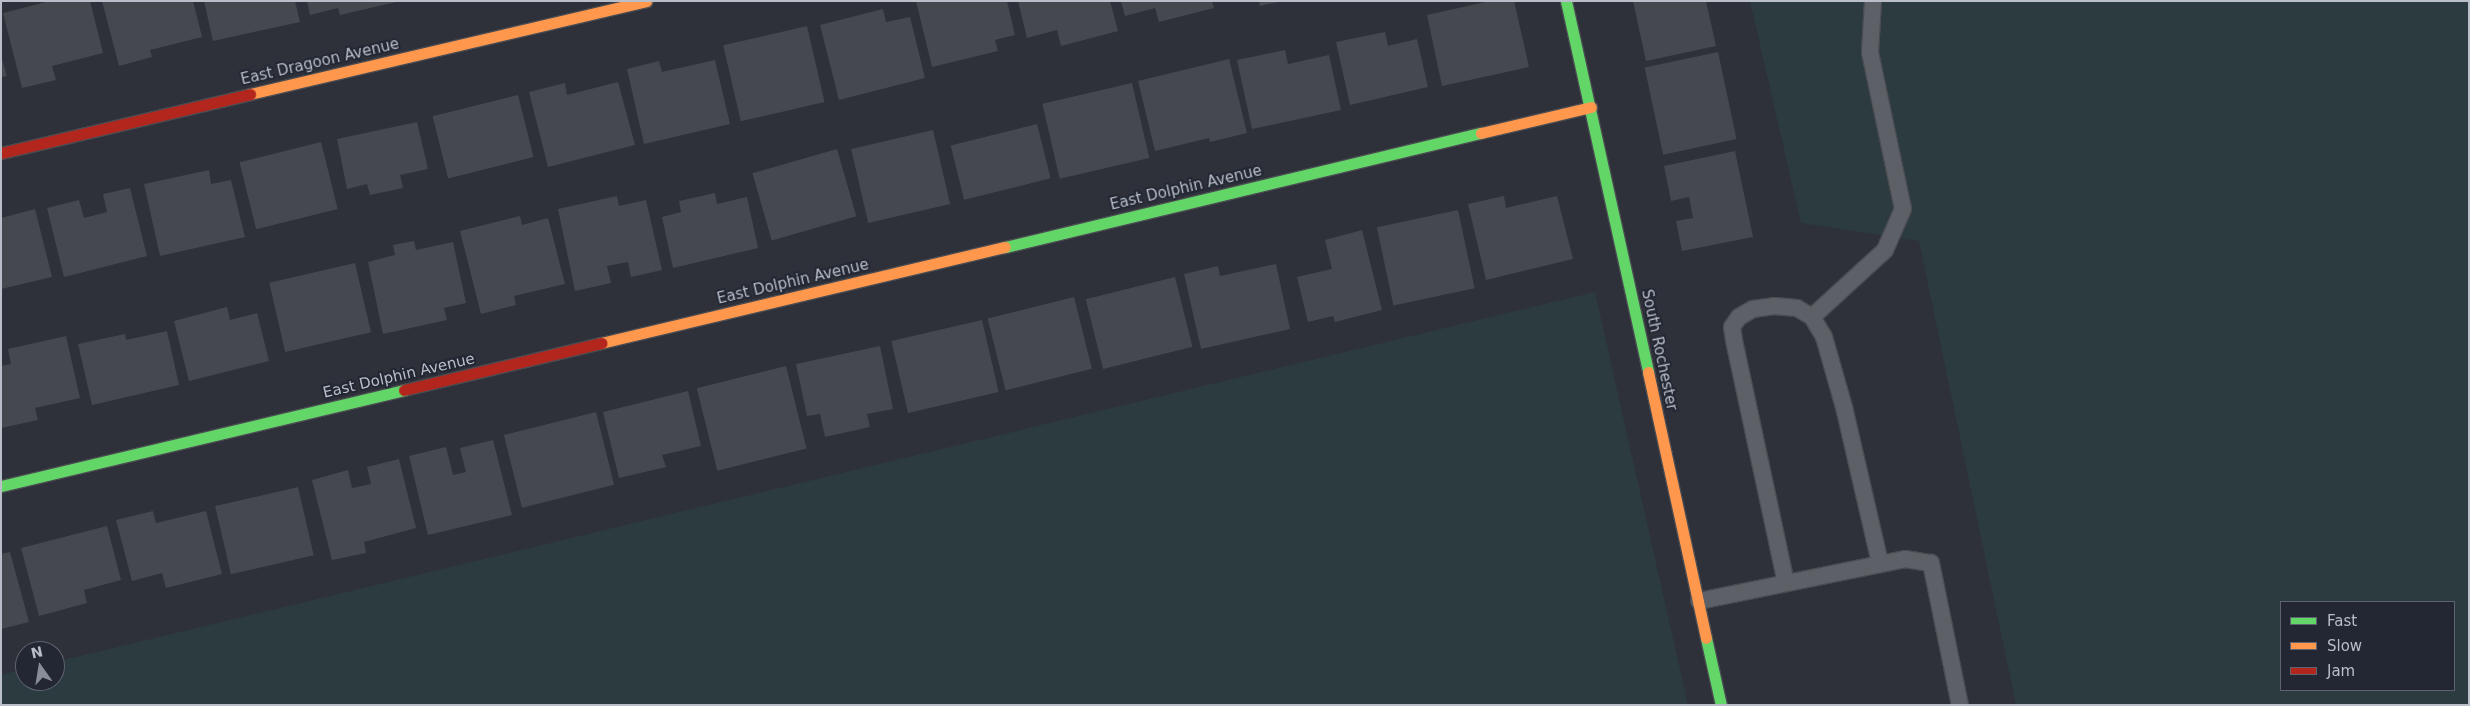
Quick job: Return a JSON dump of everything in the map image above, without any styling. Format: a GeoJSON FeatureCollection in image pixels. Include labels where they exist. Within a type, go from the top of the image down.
{"type":"FeatureCollection","features":[{"type":"Feature","properties":{"kind":"street","name":"East Dragoon Avenue"},"geometry":{"type":"LineString","coordinates":[[1,153],[646,1]]}},
{"type":"Feature","properties":{"kind":"street","name":"South Rochester"},"geometry":{"type":"LineString","coordinates":[[1566,1],[1591,107],[1721,705]]}},
{"type":"Feature","properties":{"kind":"street","name":"East Dolphin Avenue"},"geometry":{"type":"LineString","coordinates":[[1,486],[1591,107]]}},
{"type":"Feature","properties":{"kind":"lane"},"geometry":{"type":"LineString","coordinates":[[1812,317],[1885,250],[1904,209],[1870,52],[1873,1]]}},
{"type":"Feature","properties":{"kind":"lane"},"geometry":{"type":"LineString","coordinates":[[1786,583],[1732,327],[1739,317],[1753,309],[1774,306],[1797,308],[1812,317],[1824,337],[1844,407],[1880,563]]}},
{"type":"Feature","properties":{"kind":"lane"},"geometry":{"type":"LineString","coordinates":[[1698,601],[1880,563],[1905,559],[1931,563],[1960,705]]}},
{"type":"Feature","properties":{"kind":"shaded area"},"geometry":{"type":"Polygon","coordinates":[[[1750,1],[2469,1],[2469,705],[2016,705],[1919,241],[1801,223],[1750,1]]]}},
{"type":"Feature","properties":{"kind":"shaded area"},"geometry":{"type":"Polygon","coordinates":[[[1595,292],[1688,705],[1,705],[1,675],[15,672],[15,691],[65,691],[65,660],[1595,292]]]}},
{"type":"Feature","properties":{"kind":"building"},"geometry":{"type":"Polygon","coordinates":[[[50,1],[90,1],[103,53],[52,66],[56,80],[22,88],[3,13],[50,1]]]}},
{"type":"Feature","properties":{"kind":"building"},"geometry":{"type":"Polygon","coordinates":[[[102,1],[193,1],[202,37],[150,50],[152,57],[119,66],[102,1]]]}},
{"type":"Feature","properties":{"kind":"building"},"geometry":{"type":"Polygon","coordinates":[[[204,1],[295,1],[300,22],[213,41],[204,1]]]}},
{"type":"Feature","properties":{"kind":"building"},"geometry":{"type":"Polygon","coordinates":[[[307,1],[396,2],[340,15],[338,8],[310,15],[307,1]]]}},
{"type":"Feature","properties":{"kind":"building"},"geometry":{"type":"Polygon","coordinates":[[[916,1],[1007,1],[1015,35],[995,40],[998,51],[932,67],[916,1]]]}},
{"type":"Feature","properties":{"kind":"building"},"geometry":{"type":"Polygon","coordinates":[[[1018,1],[1110,1],[1118,31],[1061,46],[1057,30],[1027,38],[1018,1]]]}},
{"type":"Feature","properties":{"kind":"building"},"geometry":{"type":"Polygon","coordinates":[[[1121,1],[1212,1],[1214,8],[1159,22],[1155,8],[1125,16],[1121,1]]]}},
{"type":"Feature","properties":{"kind":"building"},"geometry":{"type":"Polygon","coordinates":[[[1259,1],[1278,1],[1278,2],[1260,6],[1259,1]]]}},
{"type":"Feature","properties":{"kind":"building"},"geometry":{"type":"Polygon","coordinates":[[[1490,1],[1514,1],[1529,67],[1442,86],[1427,15],[1490,1]]]}},
{"type":"Feature","properties":{"kind":"building"},"geometry":{"type":"Polygon","coordinates":[[[1633,1],[1706,1],[1716,46],[1646,61],[1633,1]]]}},
{"type":"Feature","properties":{"kind":"building"},"geometry":{"type":"Polygon","coordinates":[[[883,9],[886,22],[910,17],[925,78],[839,100],[820,25],[883,9]]]}},
{"type":"Feature","properties":{"kind":"building"},"geometry":{"type":"Polygon","coordinates":[[[807,26],[825,102],[741,121],[723,45],[807,26]]]}},
{"type":"Feature","properties":{"kind":"building"},"geometry":{"type":"Polygon","coordinates":[[[1385,32],[1388,46],[1417,39],[1428,87],[1350,105],[1336,42],[1385,32]]]}},
{"type":"Feature","properties":{"kind":"building"},"geometry":{"type":"Polygon","coordinates":[[[1285,50],[1288,64],[1329,55],[1341,110],[1252,129],[1237,60],[1285,50]]]}},
{"type":"Feature","properties":{"kind":"building"},"geometry":{"type":"Polygon","coordinates":[[[1718,52],[1737,139],[1663,155],[1645,68],[1718,52]]]}},
{"type":"Feature","properties":{"kind":"building"},"geometry":{"type":"Polygon","coordinates":[[[1,56],[7,76],[1,77],[1,56]]]}},
{"type":"Feature","properties":{"kind":"building"},"geometry":{"type":"Polygon","coordinates":[[[1229,59],[1247,133],[1210,142],[1209,138],[1155,151],[1138,81],[1229,59]]]}},
{"type":"Feature","properties":{"kind":"building"},"geometry":{"type":"Polygon","coordinates":[[[715,60],[730,124],[644,144],[627,69],[659,61],[662,72],[715,60]]]}},
{"type":"Feature","properties":{"kind":"building"},"geometry":{"type":"Polygon","coordinates":[[[618,82],[635,145],[548,167],[529,92],[565,83],[567,95],[618,82]]]}},
{"type":"Feature","properties":{"kind":"building"},"geometry":{"type":"Polygon","coordinates":[[[1132,83],[1149,158],[1060,179],[1042,104],[1132,83]]]}},
{"type":"Feature","properties":{"kind":"building"},"geometry":{"type":"Polygon","coordinates":[[[518,95],[533,157],[448,178],[433,116],[518,95]]]}},
{"type":"Feature","properties":{"kind":"building"},"geometry":{"type":"Polygon","coordinates":[[[417,122],[428,169],[400,175],[403,188],[370,195],[367,184],[347,189],[337,139],[417,122]]]}},
{"type":"Feature","properties":{"kind":"building"},"geometry":{"type":"Polygon","coordinates":[[[1037,124],[1051,178],[964,200],[951,146],[1037,124]]]}},
{"type":"Feature","properties":{"kind":"building"},"geometry":{"type":"Polygon","coordinates":[[[933,130],[950,204],[868,223],[851,149],[933,130]]]}},
{"type":"Feature","properties":{"kind":"building"},"geometry":{"type":"Polygon","coordinates":[[[321,142],[338,209],[256,229],[239,162],[321,142]]]}},
{"type":"Feature","properties":{"kind":"building"},"geometry":{"type":"Polygon","coordinates":[[[837,149],[856,216],[772,241],[752,173],[837,149]]]}},
{"type":"Feature","properties":{"kind":"building"},"geometry":{"type":"Polygon","coordinates":[[[1735,151],[1753,237],[1682,251],[1676,221],[1693,218],[1689,197],[1671,201],[1664,166],[1735,151]]]}},
{"type":"Feature","properties":{"kind":"building"},"geometry":{"type":"Polygon","coordinates":[[[209,170],[211,184],[231,180],[245,237],[160,256],[144,184],[209,170]]]}},
{"type":"Feature","properties":{"kind":"building"},"geometry":{"type":"Polygon","coordinates":[[[130,188],[147,256],[64,277],[47,208],[79,200],[84,218],[107,212],[103,194],[130,188]]]}},
{"type":"Feature","properties":{"kind":"building"},"geometry":{"type":"Polygon","coordinates":[[[715,193],[717,204],[747,197],[758,248],[673,268],[662,217],[681,212],[679,201],[715,193]]]}},
{"type":"Feature","properties":{"kind":"building"},"geometry":{"type":"Polygon","coordinates":[[[617,196],[619,206],[646,200],[662,270],[631,277],[628,262],[607,266],[611,283],[575,291],[558,209],[617,196]]]}},
{"type":"Feature","properties":{"kind":"building"},"geometry":{"type":"Polygon","coordinates":[[[1504,196],[1506,208],[1557,196],[1573,259],[1486,280],[1468,204],[1504,196]]]}},
{"type":"Feature","properties":{"kind":"building"},"geometry":{"type":"Polygon","coordinates":[[[35,209],[52,277],[1,289],[1,218],[35,209]]]}},
{"type":"Feature","properties":{"kind":"building"},"geometry":{"type":"Polygon","coordinates":[[[1458,210],[1475,288],[1393,306],[1377,227],[1458,210]]]}},
{"type":"Feature","properties":{"kind":"building"},"geometry":{"type":"Polygon","coordinates":[[[520,216],[522,225],[548,218],[565,284],[514,296],[516,305],[481,314],[460,231],[520,216]]]}},
{"type":"Feature","properties":{"kind":"building"},"geometry":{"type":"Polygon","coordinates":[[[1362,230],[1382,310],[1335,322],[1333,316],[1308,322],[1297,277],[1332,269],[1325,240],[1362,230]]]}},
{"type":"Feature","properties":{"kind":"building"},"geometry":{"type":"Polygon","coordinates":[[[414,241],[416,250],[453,242],[466,303],[444,308],[447,320],[383,334],[368,262],[395,255],[393,245],[414,241]]]}},
{"type":"Feature","properties":{"kind":"building"},"geometry":{"type":"Polygon","coordinates":[[[355,263],[371,332],[285,352],[269,283],[355,263]]]}},
{"type":"Feature","properties":{"kind":"building"},"geometry":{"type":"Polygon","coordinates":[[[1276,264],[1290,329],[1201,349],[1184,274],[1218,266],[1220,276],[1276,264]]]}},
{"type":"Feature","properties":{"kind":"building"},"geometry":{"type":"Polygon","coordinates":[[[1175,277],[1192,347],[1103,369],[1086,299],[1175,277]]]}},
{"type":"Feature","properties":{"kind":"building"},"geometry":{"type":"Polygon","coordinates":[[[1074,297],[1092,369],[1006,390],[988,319],[1074,297]]]}},
{"type":"Feature","properties":{"kind":"building"},"geometry":{"type":"Polygon","coordinates":[[[227,307],[230,320],[257,313],[269,361],[189,381],[174,321],[227,307]]]}},
{"type":"Feature","properties":{"kind":"building"},"geometry":{"type":"Polygon","coordinates":[[[982,320],[999,392],[908,413],[891,341],[982,320]]]}},
{"type":"Feature","properties":{"kind":"building"},"geometry":{"type":"Polygon","coordinates":[[[167,331],[179,385],[92,405],[78,344],[125,334],[126,340],[167,331]]]}},
{"type":"Feature","properties":{"kind":"building"},"geometry":{"type":"Polygon","coordinates":[[[66,336],[80,398],[35,408],[38,420],[1,428],[1,366],[11,364],[8,349],[66,336]]]}},
{"type":"Feature","properties":{"kind":"building"},"geometry":{"type":"Polygon","coordinates":[[[880,346],[893,409],[867,414],[870,427],[825,437],[820,414],[807,416],[796,364],[880,346]]]}},
{"type":"Feature","properties":{"kind":"building"},"geometry":{"type":"Polygon","coordinates":[[[786,366],[807,448],[717,471],[697,388],[786,366]]]}},
{"type":"Feature","properties":{"kind":"building"},"geometry":{"type":"Polygon","coordinates":[[[688,391],[701,446],[662,455],[666,467],[619,478],[603,412],[688,391]]]}},
{"type":"Feature","properties":{"kind":"building"},"geometry":{"type":"Polygon","coordinates":[[[596,412],[614,485],[522,508],[504,435],[596,412]]]}},
{"type":"Feature","properties":{"kind":"building"},"geometry":{"type":"Polygon","coordinates":[[[493,440],[512,515],[428,535],[409,456],[446,447],[453,475],[466,472],[460,448],[493,440]]]}},
{"type":"Feature","properties":{"kind":"building"},"geometry":{"type":"Polygon","coordinates":[[[399,459],[416,528],[364,542],[366,553],[332,560],[312,480],[348,470],[352,488],[371,484],[367,467],[399,459]]]}},
{"type":"Feature","properties":{"kind":"building"},"geometry":{"type":"Polygon","coordinates":[[[298,487],[314,555],[231,574],[215,506],[298,487]]]}},
{"type":"Feature","properties":{"kind":"building"},"geometry":{"type":"Polygon","coordinates":[[[153,511],[156,523],[206,511],[222,574],[166,588],[162,573],[132,581],[116,520],[153,511]]]}},
{"type":"Feature","properties":{"kind":"building"},"geometry":{"type":"Polygon","coordinates":[[[107,526],[121,580],[84,590],[87,603],[39,616],[21,548],[107,526]]]}},
{"type":"Feature","properties":{"kind":"building"},"geometry":{"type":"Polygon","coordinates":[[[10,552],[29,622],[1,629],[1,554],[10,552]]]}},
{"type":"Feature","properties":{"kind":"traffic: fast"},"geometry":{"type":"LineString","coordinates":[[1566,1],[1648,372]]}},
{"type":"Feature","properties":{"kind":"traffic: fast"},"geometry":{"type":"LineString","coordinates":[[1005,247],[1481,133]]}},
{"type":"Feature","properties":{"kind":"traffic: fast"},"geometry":{"type":"LineString","coordinates":[[1,486],[404,390]]}},
{"type":"Feature","properties":{"kind":"traffic: fast"},"geometry":{"type":"LineString","coordinates":[[1706,638],[1721,705]]}},
{"type":"Feature","properties":{"kind":"traffic: slow"},"geometry":{"type":"LineString","coordinates":[[250,94],[646,1]]}},
{"type":"Feature","properties":{"kind":"traffic: slow"},"geometry":{"type":"LineString","coordinates":[[1481,133],[1591,107]]}},
{"type":"Feature","properties":{"kind":"traffic: slow"},"geometry":{"type":"LineString","coordinates":[[601,343],[1005,247]]}},
{"type":"Feature","properties":{"kind":"traffic: slow"},"geometry":{"type":"LineString","coordinates":[[1648,372],[1706,638]]}},
{"type":"Feature","properties":{"kind":"traffic: jam"},"geometry":{"type":"LineString","coordinates":[[1,153],[250,94]]}},
{"type":"Feature","properties":{"kind":"traffic: jam"},"geometry":{"type":"LineString","coordinates":[[404,390],[601,343]]}}]}
